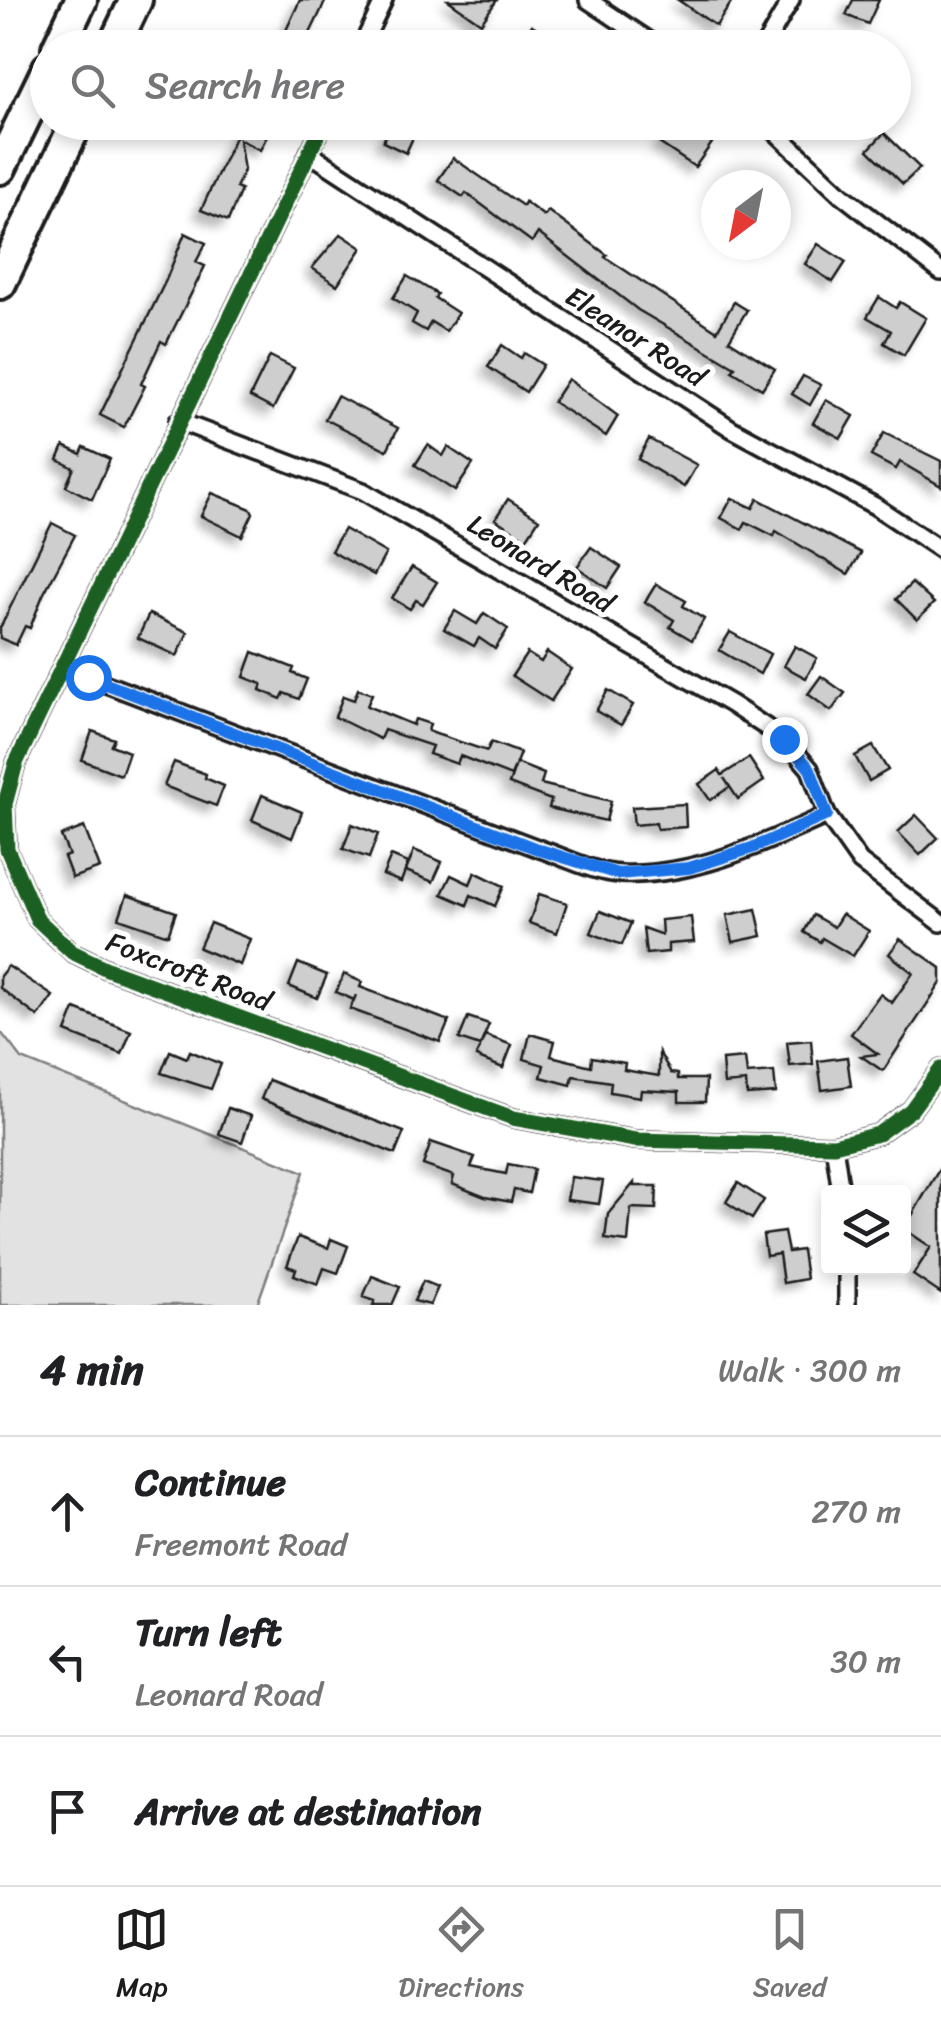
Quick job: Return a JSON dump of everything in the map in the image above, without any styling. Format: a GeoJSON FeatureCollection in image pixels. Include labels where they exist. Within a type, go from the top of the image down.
{"type":"FeatureCollection","features":[{"type":"Feature","properties":{"kind":"highway"},"geometry":{"type":"LineString","coordinates":[[67,30],[81,0]]}},
{"type":"Feature","properties":{"kind":"highway"},"geometry":{"type":"LineString","coordinates":[[122,30],[136,0]]}},
{"type":"Feature","properties":{"kind":"highway"},"geometry":{"type":"LineString","coordinates":[[0,168],[30,106]]}},
{"type":"Feature","properties":{"kind":"highway"},"geometry":{"type":"LineString","coordinates":[[0,282],[68,140]]}},
{"type":"Feature","properties":{"kind":"street"},"geometry":{"type":"LineString","coordinates":[[370,30],[384,0]]}},
{"type":"Feature","properties":{"kind":"street"},"geometry":{"type":"LineString","coordinates":[[588,0],[633,30]]}},
{"type":"Feature","properties":{"kind":"street"},"geometry":{"type":"LineString","coordinates":[[774,30],[791,0]]}},
{"type":"Feature","properties":{"kind":"street","name":"Foxcroft Road"},"geometry":{"type":"LineString","coordinates":[[316,140],[16,763],[5,804],[7,849],[37,919],[72,952],[163,990],[513,1118],[635,1140],[834,1145],[878,1134],[911,1110],[941,1069]]}},
{"type":"Feature","properties":{"kind":"street"},"geometry":{"type":"LineString","coordinates":[[784,140],[842,195],[941,272]]}},
{"type":"Feature","properties":{"kind":"street","name":"Eleanor Road"},"geometry":{"type":"LineString","coordinates":[[310,153],[732,429],[875,506],[941,550]]}},
{"type":"Feature","properties":{"kind":"street","name":"Leonard Road"},"geometry":{"type":"LineString","coordinates":[[178,421],[363,491],[784,739],[810,769],[827,815],[860,862],[941,923]]}},
{"type":"Feature","properties":{"kind":"street"},"geometry":{"type":"LineString","coordinates":[[64,668],[540,850],[618,874],[689,868],[752,848],[827,815]]}},
{"type":"Feature","properties":{"kind":"street"},"geometry":{"type":"LineString","coordinates":[[834,1145],[839,1185]]}},
{"type":"Feature","properties":{"kind":"street"},"geometry":{"type":"LineString","coordinates":[[847,1305],[848,1275]]}},
{"type":"Feature","properties":{"kind":"shaded area"},"geometry":{"type":"Polygon","coordinates":[[[0,1031],[22,1059],[304,1172],[257,1305],[0,1305],[0,1031]]]}},
{"type":"Feature","properties":{"kind":"building"},"geometry":{"type":"Polygon","coordinates":[[[300,0],[326,0],[312,30],[286,30],[300,0]]]}},
{"type":"Feature","properties":{"kind":"building"},"geometry":{"type":"Polygon","coordinates":[[[448,0],[497,0],[481,23],[448,0]]]}},
{"type":"Feature","properties":{"kind":"building"},"geometry":{"type":"Polygon","coordinates":[[[678,0],[733,0],[716,26],[678,0]]]}},
{"type":"Feature","properties":{"kind":"building"},"geometry":{"type":"Polygon","coordinates":[[[853,0],[879,0],[868,24],[846,15],[853,0]]]}},
{"type":"Feature","properties":{"kind":"building"},"geometry":{"type":"Polygon","coordinates":[[[234,140],[239,140],[244,170],[236,188],[241,190],[228,221],[201,210],[234,140]]]}},
{"type":"Feature","properties":{"kind":"building"},"geometry":{"type":"Polygon","coordinates":[[[241,140],[265,140],[260,150],[241,140]]]}},
{"type":"Feature","properties":{"kind":"building"},"geometry":{"type":"Polygon","coordinates":[[[384,140],[412,140],[406,153],[384,140]]]}},
{"type":"Feature","properties":{"kind":"building"},"geometry":{"type":"Polygon","coordinates":[[[708,140],[712,143],[695,167],[659,143],[708,140]]]}},
{"type":"Feature","properties":{"kind":"building"},"geometry":{"type":"Polygon","coordinates":[[[877,140],[891,140],[920,168],[903,184],[868,150],[877,140]]]}},
{"type":"Feature","properties":{"kind":"building"},"geometry":{"type":"Polygon","coordinates":[[[453,158],[523,206],[525,202],[544,216],[548,211],[605,257],[717,331],[734,302],[747,310],[729,340],[775,369],[762,389],[732,371],[735,367],[638,310],[538,233],[532,242],[466,193],[463,197],[438,180],[453,158]]]}},
{"type":"Feature","properties":{"kind":"building"},"geometry":{"type":"Polygon","coordinates":[[[185,233],[206,243],[196,262],[205,266],[166,344],[161,341],[141,384],[145,386],[124,427],[100,415],[185,233]]]}},
{"type":"Feature","properties":{"kind":"building"},"geometry":{"type":"Polygon","coordinates":[[[341,234],[362,248],[337,285],[312,268],[341,234]]]}},
{"type":"Feature","properties":{"kind":"building"},"geometry":{"type":"Polygon","coordinates":[[[818,244],[846,262],[833,282],[805,264],[818,244]]]}},
{"type":"Feature","properties":{"kind":"building"},"geometry":{"type":"Polygon","coordinates":[[[407,276],[437,294],[435,298],[458,313],[446,331],[431,322],[426,331],[412,323],[417,313],[393,298],[407,276]]]}},
{"type":"Feature","properties":{"kind":"building"},"geometry":{"type":"Polygon","coordinates":[[[879,297],[896,308],[900,302],[926,318],[904,355],[884,343],[891,331],[867,317],[879,297]]]}},
{"type":"Feature","properties":{"kind":"building"},"geometry":{"type":"Polygon","coordinates":[[[502,345],[521,358],[524,353],[543,365],[526,392],[488,367],[502,345]]]}},
{"type":"Feature","properties":{"kind":"building"},"geometry":{"type":"Polygon","coordinates":[[[270,356],[294,368],[273,409],[250,397],[270,356]]]}},
{"type":"Feature","properties":{"kind":"building"},"geometry":{"type":"Polygon","coordinates":[[[803,376],[821,385],[810,405],[792,394],[803,376]]]}},
{"type":"Feature","properties":{"kind":"building"},"geometry":{"type":"Polygon","coordinates":[[[568,379],[618,416],[606,436],[553,402],[568,379]]]}},
{"type":"Feature","properties":{"kind":"building"},"geometry":{"type":"Polygon","coordinates":[[[337,396],[398,428],[387,450],[325,419],[337,396]]]}},
{"type":"Feature","properties":{"kind":"building"},"geometry":{"type":"Polygon","coordinates":[[[826,400],[854,416],[841,438],[813,423],[826,400]]]}},
{"type":"Feature","properties":{"kind":"building"},"geometry":{"type":"Polygon","coordinates":[[[884,433],[941,461],[941,486],[900,462],[896,469],[871,456],[884,433]]]}},
{"type":"Feature","properties":{"kind":"building"},"geometry":{"type":"Polygon","coordinates":[[[649,439],[697,465],[684,487],[638,459],[649,439]]]}},
{"type":"Feature","properties":{"kind":"building"},"geometry":{"type":"Polygon","coordinates":[[[428,445],[443,456],[448,447],[473,464],[455,491],[415,465],[428,445]]]}},
{"type":"Feature","properties":{"kind":"building"},"geometry":{"type":"Polygon","coordinates":[[[64,446],[81,454],[84,447],[110,459],[92,499],[66,486],[74,468],[58,460],[64,446]]]}},
{"type":"Feature","properties":{"kind":"building"},"geometry":{"type":"Polygon","coordinates":[[[212,493],[251,509],[253,513],[242,536],[201,516],[212,493]]]}},
{"type":"Feature","properties":{"kind":"building"},"geometry":{"type":"Polygon","coordinates":[[[732,498],[753,508],[758,499],[861,553],[848,574],[776,531],[774,536],[746,522],[742,529],[721,518],[732,498]]]}},
{"type":"Feature","properties":{"kind":"building"},"geometry":{"type":"Polygon","coordinates":[[[508,499],[539,519],[526,539],[495,519],[508,499]]]}},
{"type":"Feature","properties":{"kind":"building"},"geometry":{"type":"Polygon","coordinates":[[[52,523],[75,535],[30,628],[25,626],[16,645],[0,638],[0,628],[52,523]]]}},
{"type":"Feature","properties":{"kind":"building"},"geometry":{"type":"Polygon","coordinates":[[[344,529],[386,553],[374,575],[331,551],[344,529]]]}},
{"type":"Feature","properties":{"kind":"building"},"geometry":{"type":"Polygon","coordinates":[[[591,547],[621,567],[607,588],[577,567],[591,547]]]}},
{"type":"Feature","properties":{"kind":"building"},"geometry":{"type":"Polygon","coordinates":[[[412,567],[437,582],[423,604],[416,600],[410,609],[392,598],[412,567]]]}},
{"type":"Feature","properties":{"kind":"building"},"geometry":{"type":"Polygon","coordinates":[[[912,583],[934,603],[917,620],[896,599],[912,583]]]}},
{"type":"Feature","properties":{"kind":"building"},"geometry":{"type":"Polygon","coordinates":[[[656,584],[686,601],[683,606],[704,619],[692,640],[670,627],[674,620],[645,602],[656,584]]]}},
{"type":"Feature","properties":{"kind":"building"},"geometry":{"type":"Polygon","coordinates":[[[455,611],[477,624],[484,613],[508,629],[495,649],[479,638],[474,646],[444,629],[455,611]]]}},
{"type":"Feature","properties":{"kind":"building"},"geometry":{"type":"Polygon","coordinates":[[[149,614],[188,632],[177,656],[138,638],[149,614]]]}},
{"type":"Feature","properties":{"kind":"building"},"geometry":{"type":"Polygon","coordinates":[[[730,632],[770,654],[760,674],[719,650],[730,632]]]}},
{"type":"Feature","properties":{"kind":"building"},"geometry":{"type":"Polygon","coordinates":[[[795,646],[817,658],[806,678],[784,666],[795,646]]]}},
{"type":"Feature","properties":{"kind":"building"},"geometry":{"type":"Polygon","coordinates":[[[253,652],[294,668],[292,673],[307,679],[299,699],[284,693],[281,699],[260,690],[262,684],[244,677],[253,652]]]}},
{"type":"Feature","properties":{"kind":"building"},"geometry":{"type":"Polygon","coordinates":[[[547,652],[572,669],[551,701],[512,676],[527,653],[541,662],[547,652]]]}},
{"type":"Feature","properties":{"kind":"building"},"geometry":{"type":"Polygon","coordinates":[[[821,676],[845,693],[831,711],[808,694],[821,676]]]}},
{"type":"Feature","properties":{"kind":"building"},"geometry":{"type":"Polygon","coordinates":[[[358,689],[372,694],[367,706],[413,725],[415,719],[430,724],[428,731],[487,751],[491,742],[520,753],[516,763],[544,774],[541,784],[611,801],[606,821],[549,808],[551,800],[509,784],[516,764],[511,776],[460,756],[457,764],[429,754],[432,746],[384,730],[380,739],[335,717],[343,696],[354,700],[358,689]]]}},
{"type":"Feature","properties":{"kind":"building"},"geometry":{"type":"Polygon","coordinates":[[[608,690],[633,705],[621,725],[596,711],[608,690]]]}},
{"type":"Feature","properties":{"kind":"building"},"geometry":{"type":"Polygon","coordinates":[[[92,731],[114,739],[111,745],[129,752],[121,775],[82,760],[92,731]]]}},
{"type":"Feature","properties":{"kind":"building"},"geometry":{"type":"Polygon","coordinates":[[[873,746],[888,770],[869,781],[855,756],[873,746]]]}},
{"type":"Feature","properties":{"kind":"building"},"geometry":{"type":"Polygon","coordinates":[[[749,758],[764,781],[738,799],[730,787],[710,800],[699,784],[719,770],[722,775],[749,758]]]}},
{"type":"Feature","properties":{"kind":"building"},"geometry":{"type":"Polygon","coordinates":[[[174,762],[206,774],[205,778],[224,786],[216,806],[164,786],[174,762]]]}},
{"type":"Feature","properties":{"kind":"building"},"geometry":{"type":"Polygon","coordinates":[[[262,795],[302,812],[292,838],[252,820],[262,795]]]}},
{"type":"Feature","properties":{"kind":"building"},"geometry":{"type":"Polygon","coordinates":[[[685,804],[686,827],[657,829],[656,823],[634,825],[632,807],[685,804]]]}},
{"type":"Feature","properties":{"kind":"building"},"geometry":{"type":"Polygon","coordinates":[[[916,815],[938,838],[920,855],[898,832],[916,815]]]}},
{"type":"Feature","properties":{"kind":"building"},"geometry":{"type":"Polygon","coordinates":[[[352,824],[378,834],[369,858],[343,849],[352,824]]]}},
{"type":"Feature","properties":{"kind":"building"},"geometry":{"type":"Polygon","coordinates":[[[84,827],[100,868],[72,878],[61,836],[84,827]]]}},
{"type":"Feature","properties":{"kind":"building"},"geometry":{"type":"Polygon","coordinates":[[[414,850],[442,862],[433,882],[406,871],[414,850]]]}},
{"type":"Feature","properties":{"kind":"building"},"geometry":{"type":"Polygon","coordinates":[[[391,856],[408,863],[401,882],[383,875],[391,856]]]}},
{"type":"Feature","properties":{"kind":"building"},"geometry":{"type":"Polygon","coordinates":[[[475,872],[504,886],[495,906],[471,895],[467,905],[442,894],[451,875],[470,884],[475,872]]]}},
{"type":"Feature","properties":{"kind":"building"},"geometry":{"type":"Polygon","coordinates":[[[539,894],[567,903],[557,933],[529,923],[539,894]]]}},
{"type":"Feature","properties":{"kind":"building"},"geometry":{"type":"Polygon","coordinates":[[[127,895],[176,912],[168,935],[119,918],[127,895]]]}},
{"type":"Feature","properties":{"kind":"building"},"geometry":{"type":"Polygon","coordinates":[[[756,909],[762,936],[733,942],[727,915],[756,909]]]}},
{"type":"Feature","properties":{"kind":"building"},"geometry":{"type":"Polygon","coordinates":[[[600,911],[631,923],[622,945],[591,933],[600,911]]]}},
{"type":"Feature","properties":{"kind":"building"},"geometry":{"type":"Polygon","coordinates":[[[842,914],[869,931],[853,956],[804,932],[813,915],[834,927],[842,914]]]}},
{"type":"Feature","properties":{"kind":"building"},"geometry":{"type":"Polygon","coordinates":[[[691,917],[694,942],[668,944],[668,952],[646,954],[643,928],[662,935],[661,920],[691,917]]]}},
{"type":"Feature","properties":{"kind":"building"},"geometry":{"type":"Polygon","coordinates":[[[210,923],[250,939],[240,965],[199,948],[210,923]]]}},
{"type":"Feature","properties":{"kind":"building"},"geometry":{"type":"Polygon","coordinates":[[[900,939],[941,968],[941,983],[883,1071],[861,1056],[878,1054],[851,1034],[880,994],[892,1003],[913,973],[889,954],[900,939]]]}},
{"type":"Feature","properties":{"kind":"building"},"geometry":{"type":"Polygon","coordinates":[[[298,963],[327,975],[317,998],[289,986],[298,963]]]}},
{"type":"Feature","properties":{"kind":"building"},"geometry":{"type":"Polygon","coordinates":[[[8,966],[53,996],[38,1017],[0,988],[0,976],[8,966]]]}},
{"type":"Feature","properties":{"kind":"building"},"geometry":{"type":"Polygon","coordinates":[[[344,974],[362,982],[360,987],[449,1021],[440,1042],[350,1009],[354,1000],[336,992],[344,974]]]}},
{"type":"Feature","properties":{"kind":"building"},"geometry":{"type":"Polygon","coordinates":[[[75,1009],[131,1031],[122,1054],[66,1032],[75,1009]]]}},
{"type":"Feature","properties":{"kind":"building"},"geometry":{"type":"Polygon","coordinates":[[[468,1017],[489,1024],[480,1046],[459,1039],[468,1017]]]}},
{"type":"Feature","properties":{"kind":"building"},"geometry":{"type":"Polygon","coordinates":[[[530,1034],[555,1041],[551,1056],[591,1066],[592,1057],[625,1063],[624,1070],[659,1076],[659,1052],[678,1079],[706,1079],[705,1102],[679,1102],[679,1092],[641,1090],[640,1097],[610,1092],[611,1082],[573,1076],[571,1085],[541,1077],[544,1065],[524,1059],[530,1034]]]}},
{"type":"Feature","properties":{"kind":"building"},"geometry":{"type":"Polygon","coordinates":[[[485,1035],[512,1045],[503,1068],[476,1057],[485,1035]]]}},
{"type":"Feature","properties":{"kind":"building"},"geometry":{"type":"Polygon","coordinates":[[[811,1040],[813,1064],[790,1066],[787,1042],[811,1040]]]}},
{"type":"Feature","properties":{"kind":"building"},"geometry":{"type":"Polygon","coordinates":[[[170,1051],[187,1058],[190,1051],[221,1064],[211,1089],[161,1073],[170,1051]]]}},
{"type":"Feature","properties":{"kind":"building"},"geometry":{"type":"Polygon","coordinates":[[[847,1057],[851,1086],[822,1090],[818,1061],[847,1057]]]}},
{"type":"Feature","properties":{"kind":"building"},"geometry":{"type":"Polygon","coordinates":[[[745,1058],[747,1074],[774,1072],[776,1093],[747,1095],[746,1082],[724,1084],[722,1060],[745,1058]]]}},
{"type":"Feature","properties":{"kind":"building"},"geometry":{"type":"Polygon","coordinates":[[[269,1080],[404,1132],[395,1154],[261,1099],[269,1080]]]}},
{"type":"Feature","properties":{"kind":"building"},"geometry":{"type":"Polygon","coordinates":[[[228,1108],[251,1116],[242,1142],[219,1134],[228,1108]]]}},
{"type":"Feature","properties":{"kind":"building"},"geometry":{"type":"Polygon","coordinates":[[[431,1142],[475,1157],[471,1167],[506,1174],[508,1164],[534,1169],[529,1193],[514,1190],[511,1202],[452,1184],[454,1176],[423,1165],[431,1142]]]}},
{"type":"Feature","properties":{"kind":"building"},"geometry":{"type":"Polygon","coordinates":[[[941,1166],[941,1294],[913,1275],[931,1247],[911,1234],[911,1217],[941,1166]]]}},
{"type":"Feature","properties":{"kind":"building"},"geometry":{"type":"Polygon","coordinates":[[[571,1177],[603,1181],[599,1204],[567,1200],[571,1177]]]}},
{"type":"Feature","properties":{"kind":"building"},"geometry":{"type":"Polygon","coordinates":[[[634,1183],[657,1186],[656,1209],[631,1208],[628,1242],[605,1239],[608,1214],[634,1183]]]}},
{"type":"Feature","properties":{"kind":"building"},"geometry":{"type":"Polygon","coordinates":[[[738,1183],[764,1200],[752,1219],[726,1202],[738,1183]]]}},
{"type":"Feature","properties":{"kind":"building"},"geometry":{"type":"Polygon","coordinates":[[[784,1232],[788,1252],[802,1250],[806,1279],[783,1283],[779,1254],[766,1256],[763,1235],[784,1232]]]}},
{"type":"Feature","properties":{"kind":"building"},"geometry":{"type":"Polygon","coordinates":[[[298,1237],[328,1248],[331,1239],[348,1246],[338,1273],[324,1268],[318,1284],[294,1275],[296,1269],[287,1266],[298,1237]]]}},
{"type":"Feature","properties":{"kind":"building"},"geometry":{"type":"Polygon","coordinates":[[[372,1276],[400,1287],[392,1305],[373,1305],[375,1301],[363,1297],[372,1276]]]}},
{"type":"Feature","properties":{"kind":"building"},"geometry":{"type":"Polygon","coordinates":[[[423,1281],[438,1287],[430,1305],[414,1301],[423,1281]]]}},
{"type":"Feature","properties":{"kind":"cycle path"},"geometry":{"type":"LineString","coordinates":[[315,140],[16,763],[5,804],[7,849],[37,919],[72,952],[107,969],[513,1118],[635,1140],[834,1145],[878,1134],[911,1110],[941,1069]]}},
{"type":"Feature","properties":{"kind":"route"},"geometry":{"type":"LineString","coordinates":[[88,677],[540,850],[618,874],[689,868],[752,848],[827,815],[810,769],[784,739]]}}]}
